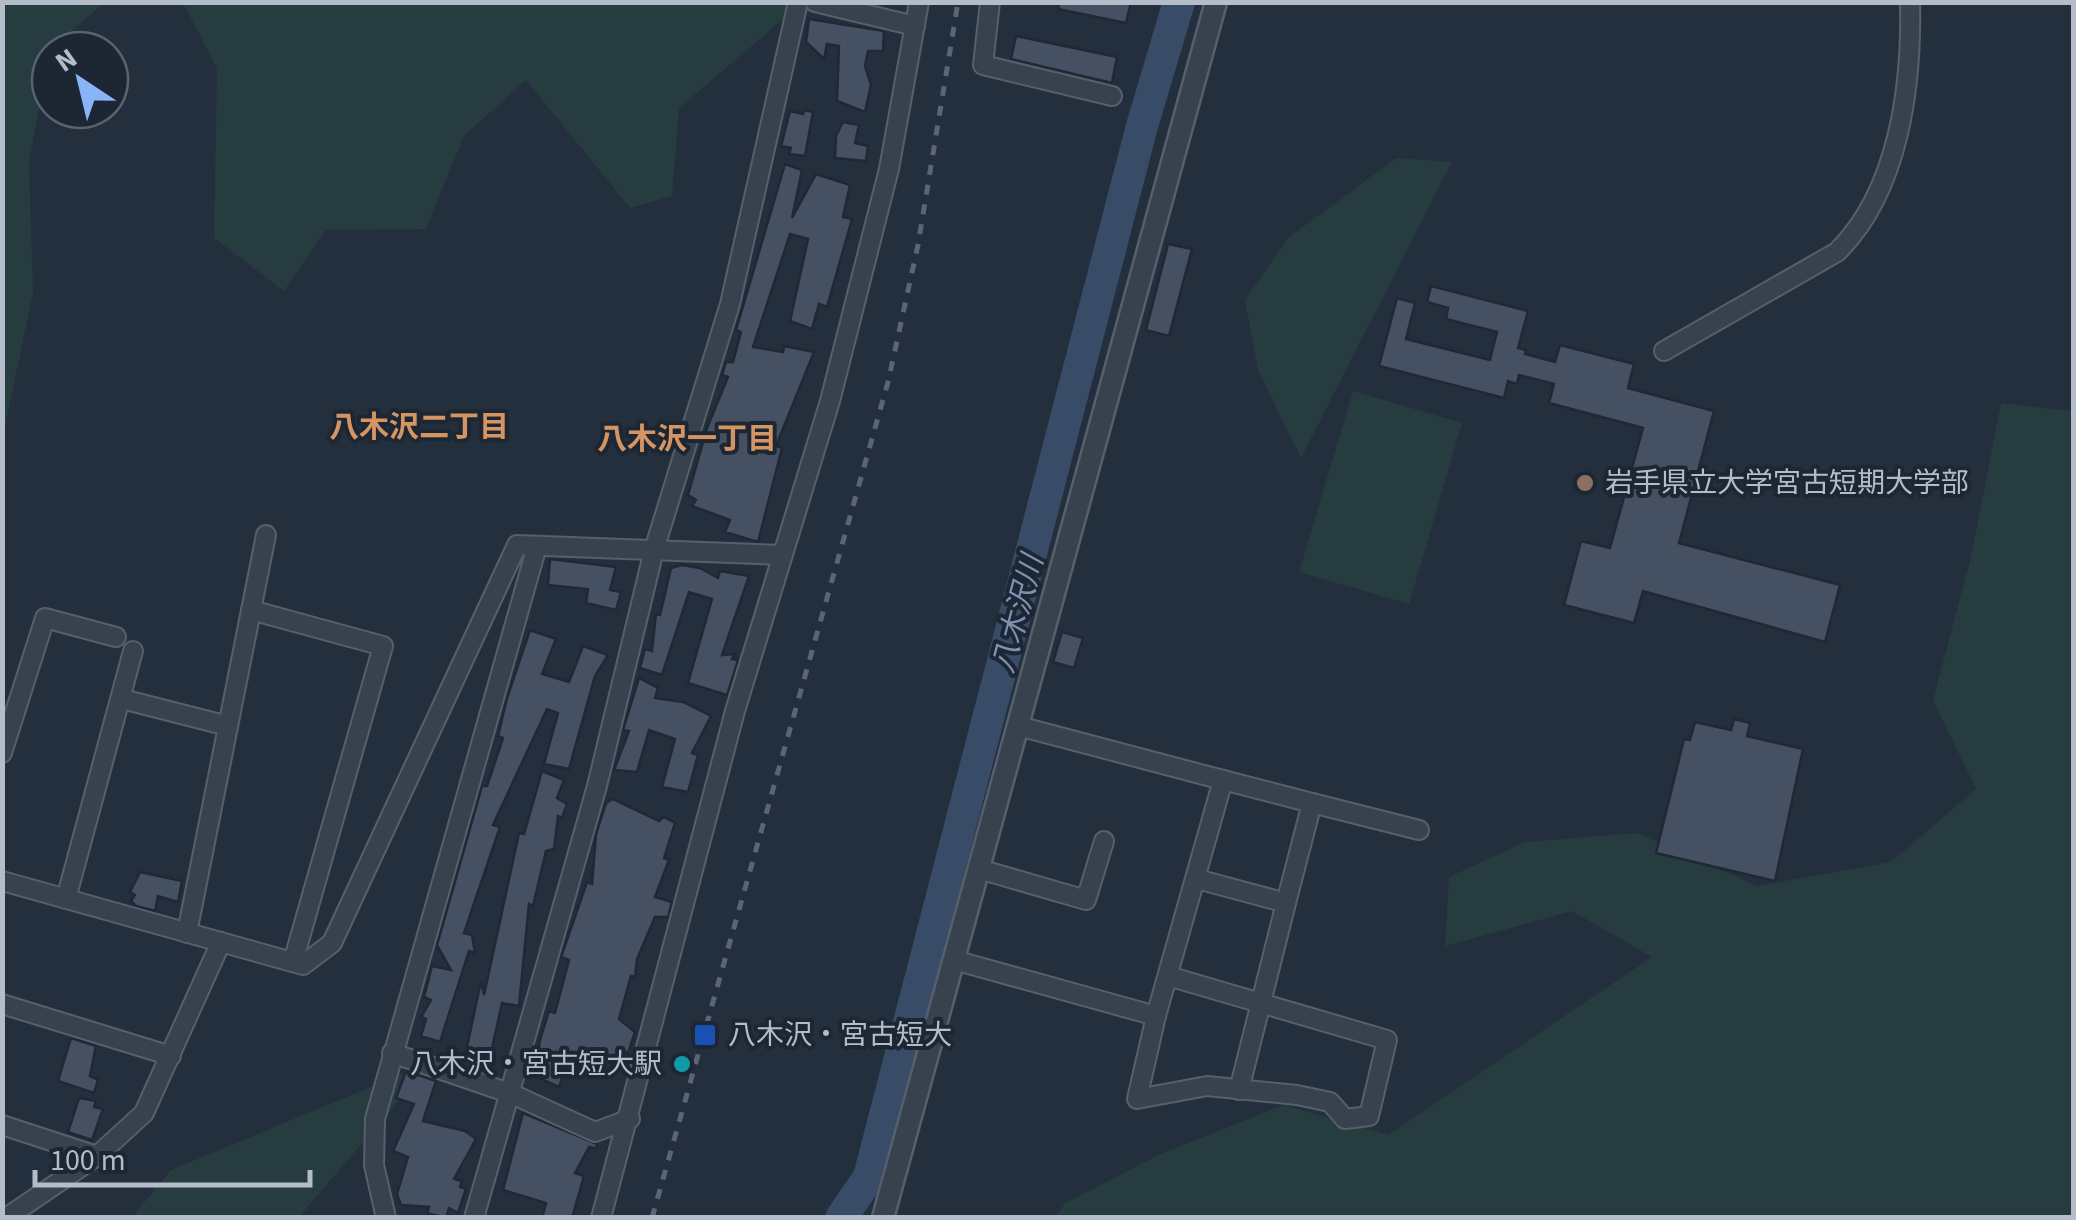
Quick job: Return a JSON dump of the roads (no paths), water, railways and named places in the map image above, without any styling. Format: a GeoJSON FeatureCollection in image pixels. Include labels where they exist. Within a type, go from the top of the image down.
{"type":"FeatureCollection","features":[{"type":"Feature","properties":{"kind":"street"},"geometry":{"type":"LineString","coordinates":[[474,1218],[597,786],[654,550],[730,304],[798,2]]}},
{"type":"Feature","properties":{"kind":"street"},"geometry":{"type":"LineString","coordinates":[[815,2],[915,26]]}},
{"type":"Feature","properties":{"kind":"street"},"geometry":{"type":"LineString","coordinates":[[601,1218],[735,711],[830,401],[884,189],[919,2]]}},
{"type":"Feature","properties":{"kind":"street"},"geometry":{"type":"LineString","coordinates":[[990,2],[983,65],[1112,96]]}},
{"type":"Feature","properties":{"kind":"street"},"geometry":{"type":"LineString","coordinates":[[883,1218],[1216,2]]}},
{"type":"Feature","properties":{"kind":"street"},"geometry":{"type":"LineString","coordinates":[[1664,351],[1836,252],[1859,230],[1893,150],[1912,66],[1910,2]]}},
{"type":"Feature","properties":{"kind":"street"},"geometry":{"type":"LineString","coordinates":[[187,933],[266,535]]}},
{"type":"Feature","properties":{"kind":"street"},"geometry":{"type":"LineString","coordinates":[[2,881],[304,965],[332,943],[517,545],[782,555]]}},
{"type":"Feature","properties":{"kind":"street"},"geometry":{"type":"LineString","coordinates":[[386,1218],[374,1165],[374,1119],[537,546]]}},
{"type":"Feature","properties":{"kind":"street"},"geometry":{"type":"LineString","coordinates":[[251,610],[383,646],[293,962]]}},
{"type":"Feature","properties":{"kind":"street"},"geometry":{"type":"LineString","coordinates":[[2,754],[46,618],[116,637]]}},
{"type":"Feature","properties":{"kind":"street"},"geometry":{"type":"LineString","coordinates":[[66,899],[133,650]]}},
{"type":"Feature","properties":{"kind":"street"},"geometry":{"type":"LineString","coordinates":[[122,700],[228,726]]}},
{"type":"Feature","properties":{"kind":"street"},"geometry":{"type":"LineString","coordinates":[[1018,726],[1419,830]]}},
{"type":"Feature","properties":{"kind":"street"},"geometry":{"type":"LineString","coordinates":[[1168,976],[1387,1040],[1369,1116],[1345,1118],[1330,1102],[1208,1086],[1137,1099],[1156,1016],[1223,780]]}},
{"type":"Feature","properties":{"kind":"street"},"geometry":{"type":"LineString","coordinates":[[1239,1090],[1312,803]]}},
{"type":"Feature","properties":{"kind":"street"},"geometry":{"type":"LineString","coordinates":[[979,869],[1086,900],[1104,841]]}},
{"type":"Feature","properties":{"kind":"street"},"geometry":{"type":"LineString","coordinates":[[1197,880],[1286,903]]}},
{"type":"Feature","properties":{"kind":"street"},"geometry":{"type":"LineString","coordinates":[[6,1218],[98,1156],[144,1113],[221,942]]}},
{"type":"Feature","properties":{"kind":"street"},"geometry":{"type":"LineString","coordinates":[[954,960],[1156,1016]]}},
{"type":"Feature","properties":{"kind":"street"},"geometry":{"type":"LineString","coordinates":[[2,1004],[171,1056]]}},
{"type":"Feature","properties":{"kind":"street"},"geometry":{"type":"LineString","coordinates":[[392,1053],[512,1094],[595,1132],[630,1120]]}},
{"type":"Feature","properties":{"kind":"street"},"geometry":{"type":"LineString","coordinates":[[2,1126],[98,1156]]}},
{"type":"Feature","properties":{"kind":"waterway","name":"八木沢川"},"geometry":{"type":"LineString","coordinates":[[841,1218],[869,1177],[1142,126],[1179,2]]}},
{"type":"Feature","properties":{"kind":"railway"},"geometry":{"type":"LineString","coordinates":[[652,1218],[888,382],[918,245],[958,2]]}},
{"type":"Feature","properties":{"kind":"place","name":"岩手県立大学宮古短期大学部"},"geometry":{"type":"Point","coordinates":[1585,483]}},
{"type":"Feature","properties":{"kind":"place","name":"八木沢・宮古短大"},"geometry":{"type":"Point","coordinates":[705,1035]}},
{"type":"Feature","properties":{"kind":"place","name":"八木沢・宮古短大駅"},"geometry":{"type":"Point","coordinates":[682,1064]}},
{"type":"Feature","properties":{"kind":"district","name":"八木沢二丁目"},"geometry":{"type":"Point","coordinates":[419,427]}},
{"type":"Feature","properties":{"kind":"district","name":"八木沢一丁目"},"geometry":{"type":"Point","coordinates":[687,439]}}]}
